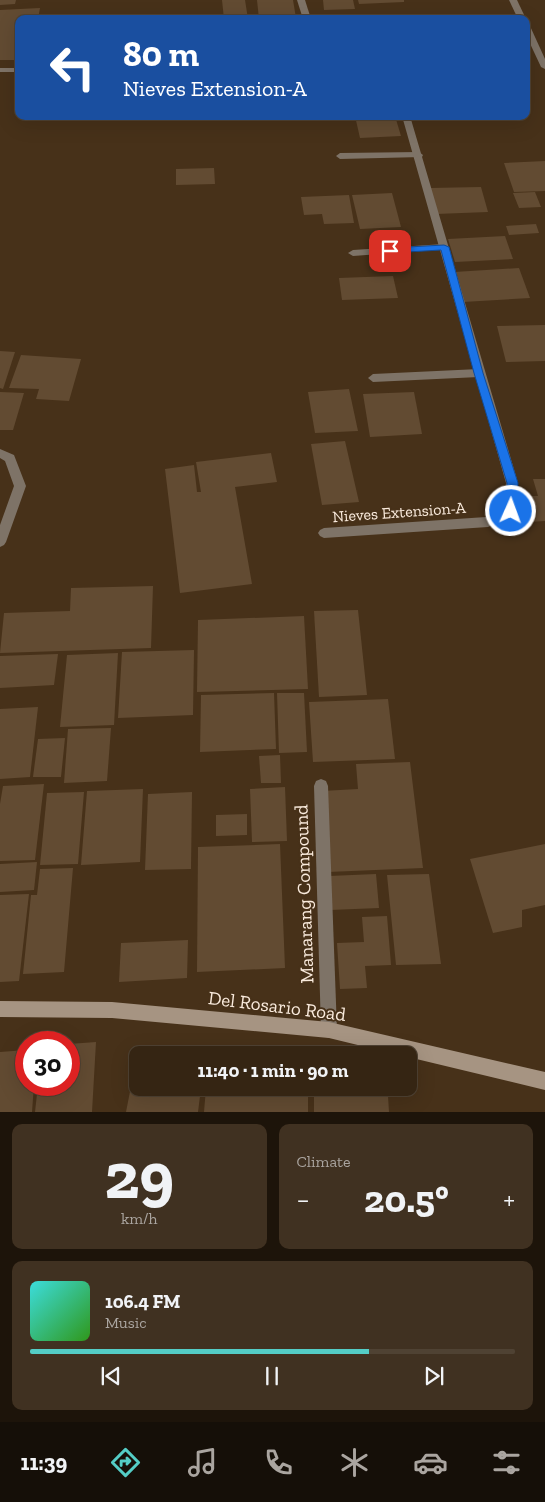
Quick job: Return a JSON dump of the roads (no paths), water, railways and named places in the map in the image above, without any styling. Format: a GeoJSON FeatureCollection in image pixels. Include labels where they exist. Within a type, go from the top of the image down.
{"type":"FeatureCollection","features":[{"type":"Feature","properties":{"kind":"main road","name":"Del Rosario Road"},"geometry":{"type":"LineString","coordinates":[[0,1009],[112,1010],[329,1030],[545,1081]]}},
{"type":"Feature","properties":{"kind":"street"},"geometry":{"type":"LineString","coordinates":[[301,0],[305,15]]}},
{"type":"Feature","properties":{"kind":"street"},"geometry":{"type":"LineString","coordinates":[[513,0],[520,15]]}},
{"type":"Feature","properties":{"kind":"street"},"geometry":{"type":"LineString","coordinates":[[532,37],[545,67]]}},
{"type":"Feature","properties":{"kind":"street"},"geometry":{"type":"LineString","coordinates":[[0,70],[15,70]]}},
{"type":"Feature","properties":{"kind":"street","name":"Nieves Extension-A"},"geometry":{"type":"LineString","coordinates":[[324,533],[488,522],[511,511],[512,483],[478,373],[419,155],[407,120]]}},
{"type":"Feature","properties":{"kind":"street"},"geometry":{"type":"LineString","coordinates":[[340,156],[419,155]]}},
{"type":"Feature","properties":{"kind":"street"},"geometry":{"type":"LineString","coordinates":[[353,253],[444,247]]}},
{"type":"Feature","properties":{"kind":"street"},"geometry":{"type":"LineString","coordinates":[[373,378],[478,373]]}},
{"type":"Feature","properties":{"kind":"street"},"geometry":{"type":"LineString","coordinates":[[0,453],[10,458],[20,486],[0,542]]}},
{"type":"Feature","properties":{"kind":"street","name":"Manarang Compound"},"geometry":{"type":"LineString","coordinates":[[320,786],[329,1030]]}}]}
